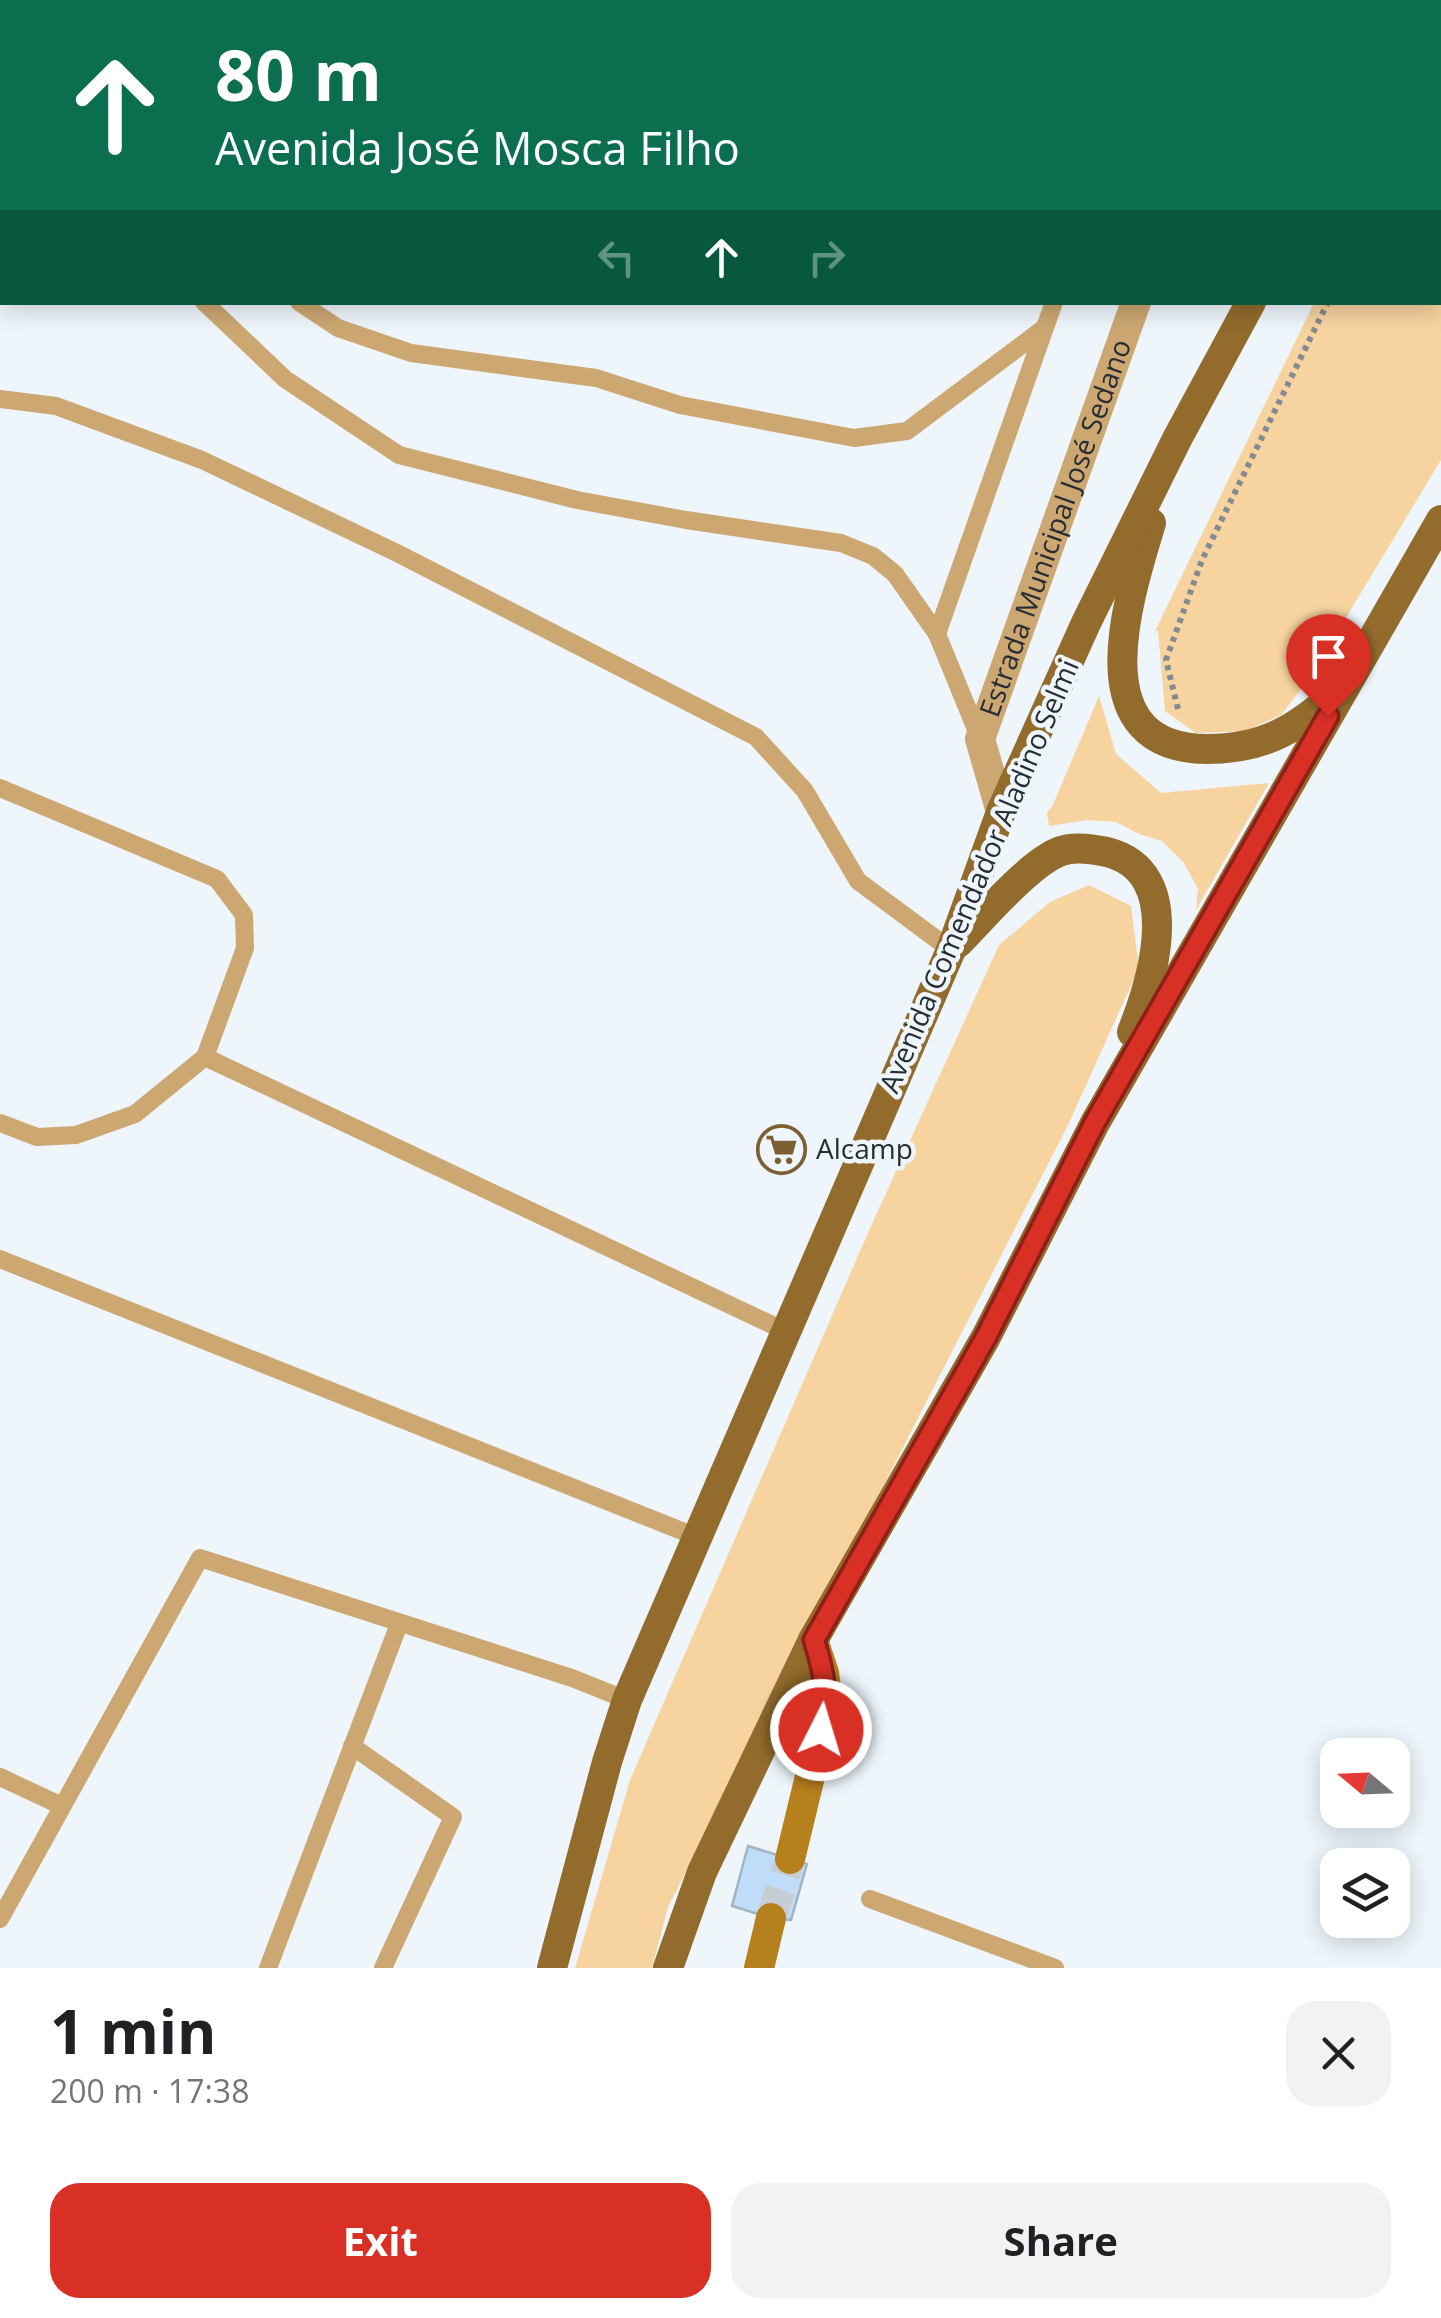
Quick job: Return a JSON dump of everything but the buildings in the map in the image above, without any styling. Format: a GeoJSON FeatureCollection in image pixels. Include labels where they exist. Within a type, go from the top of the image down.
{"type":"FeatureCollection","features":[{"type":"Feature","properties":{"kind":"main road","name":"Avenida Comendador Aladino Selmi"},"geometry":{"type":"LineString","coordinates":[[552,1968],[627,1700],[951,950],[1001,812],[1086,623],[1177,439],[1249,305]]}},
{"type":"Feature","properties":{"kind":"main road"},"geometry":{"type":"LineString","coordinates":[[1177,439],[1126,610],[1124,682],[1134,718],[1158,742],[1199,749],[1242,749],[1274,738],[1347,682]]}},
{"type":"Feature","properties":{"kind":"main road"},"geometry":{"type":"LineString","coordinates":[[668,1968],[702,1872],[814,1640],[986,1337],[1095,1122],[1441,520]]}},
{"type":"Feature","properties":{"kind":"main road"},"geometry":{"type":"LineString","coordinates":[[951,950],[1032,870],[1061,851],[1091,848],[1126,857],[1152,885],[1158,908],[1155,950],[1138,1018],[1095,1122]]}},
{"type":"Feature","properties":{"kind":"street","name":"Estrada Municipal José Sedano"},"geometry":{"type":"LineString","coordinates":[[1001,812],[980,739],[1135,305]]}},
{"type":"Feature","properties":{"kind":"street"},"geometry":{"type":"LineString","coordinates":[[792,1850],[828,1702],[814,1640]]}},
{"type":"Feature","properties":{"kind":"street"},"geometry":{"type":"LineString","coordinates":[[759,1968],[771,1918]]}},
{"type":"Feature","properties":{"kind":"lane"},"geometry":{"type":"LineString","coordinates":[[207,305],[285,379],[398,455],[577,500],[841,543],[873,556],[895,574],[937,634],[980,739]]}},
{"type":"Feature","properties":{"kind":"lane"},"geometry":{"type":"LineString","coordinates":[[304,305],[338,328],[410,353],[596,378],[680,405],[854,438],[907,431],[1043,329]]}},
{"type":"Feature","properties":{"kind":"lane"},"geometry":{"type":"LineString","coordinates":[[937,634],[1053,305]]}},
{"type":"Feature","properties":{"kind":"lane"},"geometry":{"type":"LineString","coordinates":[[0,399],[56,406],[202,460],[397,553],[756,736],[805,791],[858,881],[951,950]]}},
{"type":"Feature","properties":{"kind":"lane"},"geometry":{"type":"LineString","coordinates":[[0,788],[217,879],[244,915],[246,948],[205,1057],[135,1114],[76,1134],[37,1137],[0,1123]]}},
{"type":"Feature","properties":{"kind":"lane"},"geometry":{"type":"LineString","coordinates":[[205,1057],[785,1330]]}},
{"type":"Feature","properties":{"kind":"lane"},"geometry":{"type":"LineString","coordinates":[[0,1259],[697,1538]]}},
{"type":"Feature","properties":{"kind":"lane"},"geometry":{"type":"LineString","coordinates":[[0,1919],[200,1558],[572,1678],[627,1700]]}},
{"type":"Feature","properties":{"kind":"lane"},"geometry":{"type":"LineString","coordinates":[[268,1968],[399,1624]]}},
{"type":"Feature","properties":{"kind":"lane"},"geometry":{"type":"LineString","coordinates":[[352,1746],[454,1817],[383,1968]]}},
{"type":"Feature","properties":{"kind":"lane"},"geometry":{"type":"LineString","coordinates":[[0,1777],[62,1806]]}},
{"type":"Feature","properties":{"kind":"lane"},"geometry":{"type":"LineString","coordinates":[[870,1899],[1055,1968]]}},
{"type":"Feature","properties":{"kind":"path"},"geometry":{"type":"LineString","coordinates":[[1158,742],[1180,717],[1166,660],[1202,560],[1327,305]]}},
{"type":"Feature","properties":{"kind":"shaded area"},"geometry":{"type":"Polygon","coordinates":[[[1313,305],[1441,305],[1441,460],[1309,679],[1281,715],[1245,731],[1196,733],[1165,711],[1155,631],[1313,305]]]}},
{"type":"Feature","properties":{"kind":"shaded area"},"geometry":{"type":"Polygon","coordinates":[[[1099,696],[1116,754],[1161,793],[1269,783],[1196,910],[1198,889],[1184,863],[1162,841],[1116,822],[1087,820],[1049,826],[1047,812],[1099,696]]]}},
{"type":"Feature","properties":{"kind":"shaded area"},"geometry":{"type":"Polygon","coordinates":[[[1089,885],[1131,906],[1139,968],[1068,1125],[668,1907],[652,1968],[575,1968],[630,1780],[867,1235],[999,945],[1050,902],[1089,885]]]}},
{"type":"Feature","properties":{"kind":"tunnel"},"geometry":{"type":"LineString","coordinates":[[771,1918],[790,1859]]}},
{"type":"Feature","properties":{"kind":"place","name":"Alcamp"},"geometry":{"type":"Point","coordinates":[781,1149]}},
{"type":"Feature","properties":{"kind":"route"},"geometry":{"type":"LineString","coordinates":[[821,1730],[828,1702],[814,1640],[986,1337],[1095,1122],[1328,716]]}}]}
